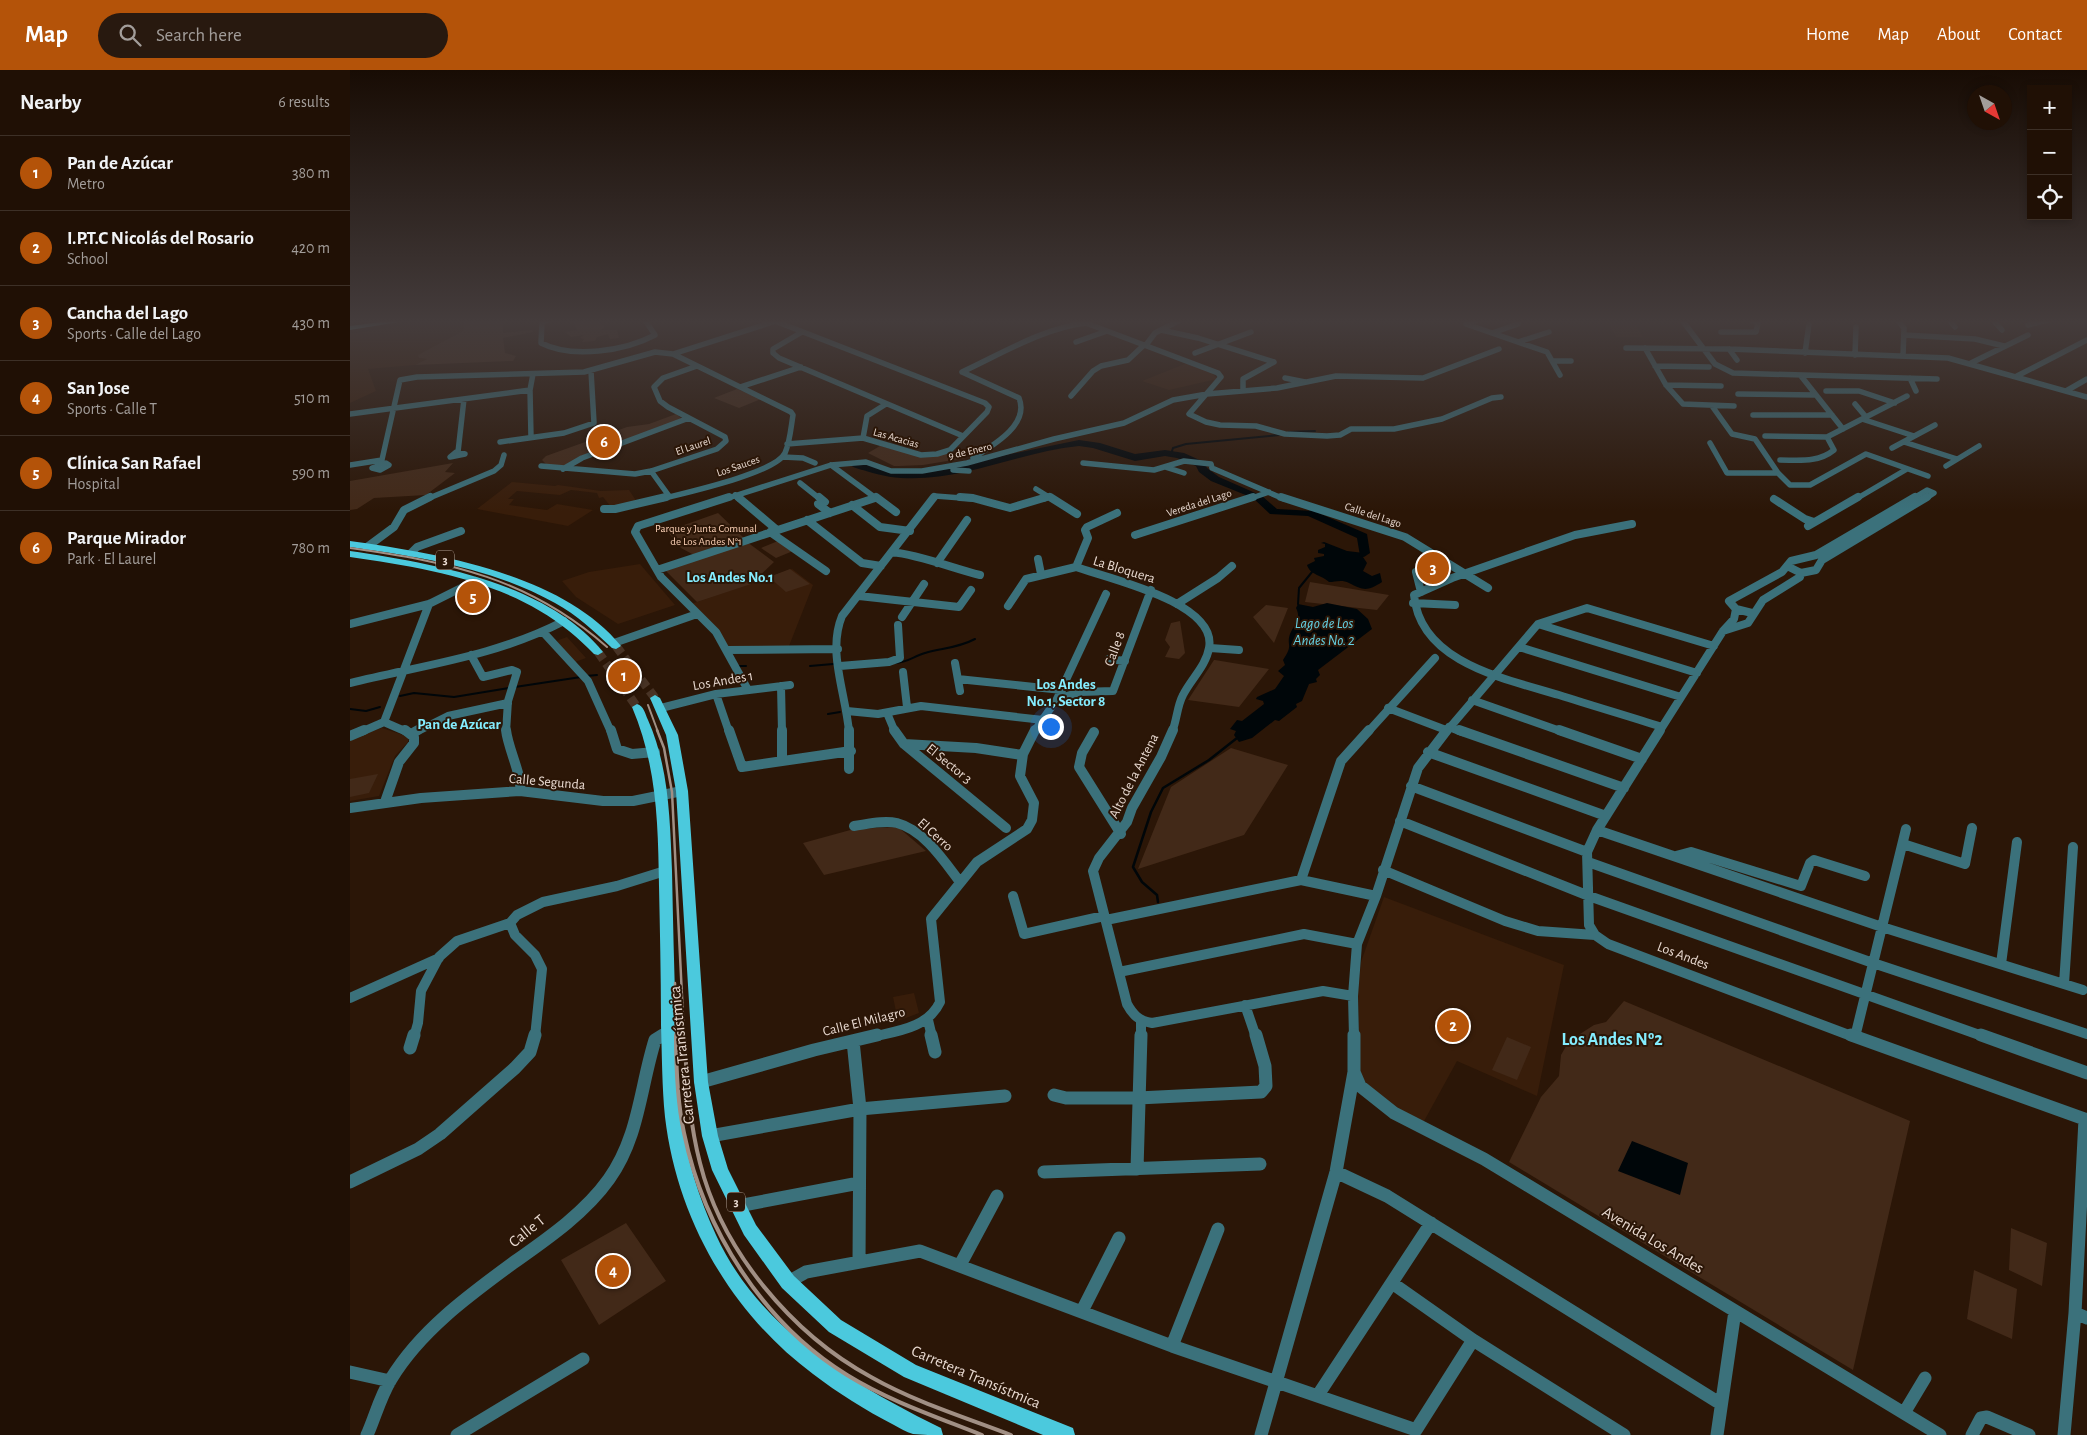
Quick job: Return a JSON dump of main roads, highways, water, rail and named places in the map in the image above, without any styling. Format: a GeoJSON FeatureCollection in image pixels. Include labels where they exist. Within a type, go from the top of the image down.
{"type":"FeatureCollection","features":[{"type":"Feature","properties":{"kind":"main road","name":"3"},"geometry":{"type":"LineString","coordinates":[[350,544],[411,553],[472,567],[536,590],[578,614],[615,645]]}},
{"type":"Feature","properties":{"kind":"main road","name":"3"},"geometry":{"type":"LineString","coordinates":[[350,554],[432,568],[509,592],[547,610],[564,621],[598,652]]}},
{"type":"Feature","properties":{"kind":"main road","name":"Carretera Transístmica"},"geometry":{"type":"LineString","coordinates":[[658,703],[672,735],[682,792],[701,1082],[710,1136],[720,1170],[750,1230],[788,1282],[835,1326],[910,1371],[1066,1435]]}},
{"type":"Feature","properties":{"kind":"main road","name":"Carretera Transístmica"},"geometry":{"type":"LineString","coordinates":[[637,708],[656,752],[665,871],[671,1095],[677,1141],[694,1201],[708,1237],[730,1278],[771,1329],[814,1365],[865,1401],[934,1435]]}},
{"type":"Feature","properties":{"kind":"water","name":"Lago de Los Andes No. 2"},"geometry":{"type":"Polygon","coordinates":[[[1324,542],[1347,551],[1364,553],[1363,557],[1367,563],[1363,571],[1372,576],[1380,573],[1382,582],[1369,589],[1365,589],[1344,581],[1329,582],[1313,573],[1307,565],[1315,561],[1314,558],[1324,556],[1324,554],[1318,553],[1318,550],[1325,547],[1325,544],[1321,543],[1324,542]]]}},
{"type":"Feature","properties":{"kind":"water","name":"Lago de Los Andes No. 2"},"geometry":{"type":"Polygon","coordinates":[[[1327,603],[1357,609],[1368,619],[1372,629],[1318,670],[1320,675],[1316,679],[1317,682],[1309,684],[1302,701],[1296,704],[1297,707],[1279,721],[1275,720],[1252,738],[1239,742],[1234,735],[1236,731],[1230,729],[1237,720],[1242,721],[1264,704],[1263,701],[1256,699],[1257,697],[1275,689],[1284,676],[1278,671],[1285,665],[1283,660],[1289,648],[1290,634],[1298,619],[1296,608],[1298,604],[1313,607],[1327,603]]]}},
{"type":"Feature","properties":{"kind":"water"},"geometry":{"type":"Polygon","coordinates":[[[1632,1141],[1688,1163],[1680,1195],[1618,1171],[1632,1141]]]}},
{"type":"Feature","properties":{"kind":"waterway"},"geometry":{"type":"LineString","coordinates":[[1289,432],[1315,431]]}},
{"type":"Feature","properties":{"kind":"waterway"},"geometry":{"type":"LineString","coordinates":[[1171,454],[1173,448],[1186,444],[1279,435]]}},
{"type":"Feature","properties":{"kind":"waterway"},"geometry":{"type":"LineString","coordinates":[[854,464],[898,476],[923,475],[957,470],[1063,445],[1084,443],[1135,458],[1170,453],[1191,459],[1200,464],[1208,475],[1253,495]]}},
{"type":"Feature","properties":{"kind":"waterway"},"geometry":{"type":"LineString","coordinates":[[1258,498],[1274,512],[1310,513],[1363,536],[1364,553]]}},
{"type":"Feature","properties":{"kind":"waterway"},"geometry":{"type":"LineString","coordinates":[[1298,604],[1299,588],[1312,572]]}},
{"type":"Feature","properties":{"kind":"waterway"},"geometry":{"type":"LineString","coordinates":[[895,663],[975,639]]}},
{"type":"Feature","properties":{"kind":"waterway"},"geometry":{"type":"LineString","coordinates":[[810,666],[833,664]]}},
{"type":"Feature","properties":{"kind":"waterway"},"geometry":{"type":"LineString","coordinates":[[740,666],[746,666]]}},
{"type":"Feature","properties":{"kind":"waterway"},"geometry":{"type":"LineString","coordinates":[[586,676],[597,675]]}},
{"type":"Feature","properties":{"kind":"waterway"},"geometry":{"type":"LineString","coordinates":[[515,687],[581,677]]}},
{"type":"Feature","properties":{"kind":"waterway"},"geometry":{"type":"LineString","coordinates":[[400,696],[414,693],[454,697],[509,688]]}},
{"type":"Feature","properties":{"kind":"waterway"},"geometry":{"type":"LineString","coordinates":[[350,709],[366,711],[380,707]]}},
{"type":"Feature","properties":{"kind":"waterway"},"geometry":{"type":"LineString","coordinates":[[828,714],[840,712]]}},
{"type":"Feature","properties":{"kind":"waterway"},"geometry":{"type":"LineString","coordinates":[[1158,902],[1157,895],[1142,882],[1133,867],[1151,812],[1163,788],[1209,760],[1237,738]]}},
{"type":"Feature","properties":{"kind":"tunnel"},"geometry":{"type":"LineString","coordinates":[[616,646],[655,698]]}},
{"type":"Feature","properties":{"kind":"tunnel"},"geometry":{"type":"LineString","coordinates":[[598,652],[637,707]]}},
{"type":"Feature","properties":{"kind":"railway"},"geometry":{"type":"LineString","coordinates":[[350,548],[387,553],[455,567],[487,577],[518,589],[548,604],[578,624],[607,647]]}},
{"type":"Feature","properties":{"kind":"railway"},"geometry":{"type":"LineString","coordinates":[[648,705],[658,732]]}},
{"type":"Feature","properties":{"kind":"railway"},"geometry":{"type":"LineString","coordinates":[[657,730],[664,748],[672,792],[684,1037]]}},
{"type":"Feature","properties":{"kind":"railway"},"geometry":{"type":"LineString","coordinates":[[675,983],[676,1037]]}},
{"type":"Feature","properties":{"kind":"railway"},"geometry":{"type":"LineString","coordinates":[[676,1035],[680,1109],[693,1169],[706,1204],[722,1238],[742,1271],[764,1301],[789,1329],[817,1354],[847,1375],[896,1401],[982,1435]]}},
{"type":"Feature","properties":{"kind":"railway"},"geometry":{"type":"LineString","coordinates":[[684,1035],[687,1083],[696,1147],[710,1196],[725,1228],[743,1258],[764,1287],[788,1314],[814,1338],[842,1359],[871,1377],[922,1402],[1011,1435]]}},
{"type":"Feature","properties":{"kind":"place","name":"Parque Mirador"},"geometry":{"type":"Point","coordinates":[604,442]}},
{"type":"Feature","properties":{"kind":"place","name":"Cancha del Lago"},"geometry":{"type":"Point","coordinates":[1433,568]}},
{"type":"Feature","properties":{"kind":"place","name":"Clínica San Rafael"},"geometry":{"type":"Point","coordinates":[473,597]}},
{"type":"Feature","properties":{"kind":"place","name":"Pan de Azúcar"},"geometry":{"type":"Point","coordinates":[624,676]}},
{"type":"Feature","properties":{"kind":"place","name":"I.P.T.C Nicolás del Rosario"},"geometry":{"type":"Point","coordinates":[1453,1026]}},
{"type":"Feature","properties":{"kind":"place","name":"San Jose"},"geometry":{"type":"Point","coordinates":[613,1271]}},
{"type":"Feature","properties":{"kind":"district","name":"Los Andes No.1"},"geometry":{"type":"Point","coordinates":[730,577]}},
{"type":"Feature","properties":{"kind":"district","name":"Los Andes No.1, Sector 8"},"geometry":{"type":"Point","coordinates":[1066,692]}},
{"type":"Feature","properties":{"kind":"district","name":"Pan de Azúcar"},"geometry":{"type":"Point","coordinates":[459,724]}},
{"type":"Feature","properties":{"kind":"district","name":"Los Andes Nº2"},"geometry":{"type":"Point","coordinates":[1612,1040]}},
{"type":"Feature","properties":{"kind":"park label","name":"Parque y Junta Comunal de Los Andes N°1"},"geometry":{"type":"Point","coordinates":[706,534]}}]}
